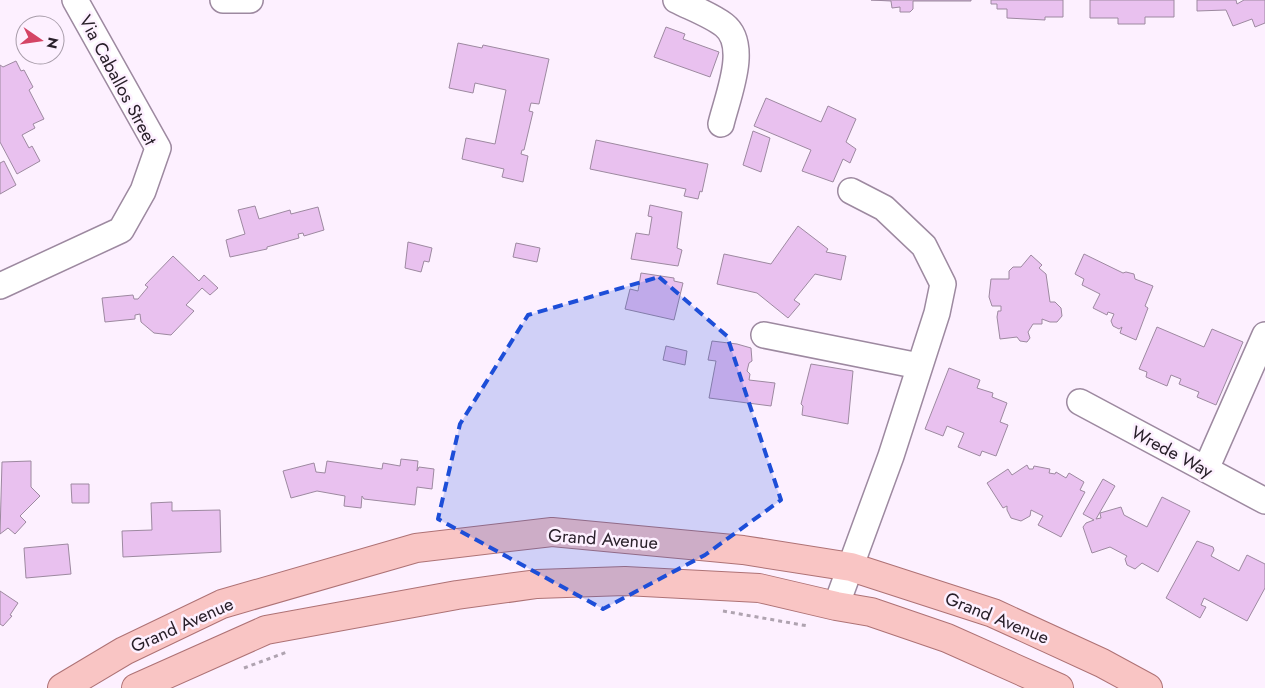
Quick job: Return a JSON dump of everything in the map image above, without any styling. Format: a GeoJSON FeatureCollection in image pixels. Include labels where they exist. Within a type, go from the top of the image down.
{"type":"FeatureCollection","features":[{"type":"Feature","properties":{"kind":"main road","name":"Grand Avenue"},"geometry":{"type":"LineString","coordinates":[[62,688],[124,651],[222,604],[416,548],[552,532],[743,550],[851,566],[993,613],[1102,663],[1148,688]]}},
{"type":"Feature","properties":{"kind":"main road"},"geometry":{"type":"LineString","coordinates":[[136,688],[266,630],[457,595],[537,584],[625,581],[759,588],[871,612],[947,638],[1059,688]]}},
{"type":"Feature","properties":{"kind":"street","name":"Via Caballos Street"},"geometry":{"type":"LineString","coordinates":[[0,286],[121,230],[142,191],[158,148],[75,0]]}},
{"type":"Feature","properties":{"kind":"street"},"geometry":{"type":"LineString","coordinates":[[223,0],[250,0]]}},
{"type":"Feature","properties":{"kind":"street"},"geometry":{"type":"LineString","coordinates":[[676,0],[725,26],[734,39],[737,59],[721,124]]}},
{"type":"Feature","properties":{"kind":"street"},"geometry":{"type":"LineString","coordinates":[[836,606],[891,456],[918,366],[937,313],[943,284],[924,246],[884,208],[850,191]]}},
{"type":"Feature","properties":{"kind":"street"},"geometry":{"type":"LineString","coordinates":[[1206,470],[1265,335]]}},
{"type":"Feature","properties":{"kind":"street"},"geometry":{"type":"LineString","coordinates":[[764,336],[918,366]]}},
{"type":"Feature","properties":{"kind":"street","name":"Wrede Way"},"geometry":{"type":"LineString","coordinates":[[1080,402],[1265,501]]}},
{"type":"Feature","properties":{"kind":"path"},"geometry":{"type":"LineString","coordinates":[[719,611],[810,626]]}},
{"type":"Feature","properties":{"kind":"path"},"geometry":{"type":"LineString","coordinates":[[241,669],[296,649]]}},
{"type":"Feature","properties":{"kind":"highlighted area"},"geometry":{"type":"Polygon","coordinates":[[[659,277],[727,336],[781,500],[705,555],[603,609],[438,519],[460,424],[528,315],[659,277]]]}},
{"type":"Feature","properties":{"kind":"building"},"geometry":{"type":"Polygon","coordinates":[[[871,0],[971,1],[913,1],[913,9],[910,12],[900,12],[900,7],[892,8],[891,1],[871,0]]]}},
{"type":"Feature","properties":{"kind":"building"},"geometry":{"type":"Polygon","coordinates":[[[991,0],[1063,0],[1063,17],[1045,17],[1045,20],[1007,18],[1007,9],[997,9],[997,4],[991,4],[991,0]]]}},
{"type":"Feature","properties":{"kind":"building"},"geometry":{"type":"Polygon","coordinates":[[[1090,0],[1174,0],[1174,17],[1145,17],[1145,24],[1118,24],[1118,18],[1090,18],[1090,0]]]}},
{"type":"Feature","properties":{"kind":"building"},"geometry":{"type":"Polygon","coordinates":[[[1197,0],[1236,0],[1237,4],[1244,0],[1265,0],[1265,23],[1255,27],[1252,19],[1233,26],[1226,10],[1197,11],[1197,0]]]}},
{"type":"Feature","properties":{"kind":"building"},"geometry":{"type":"Polygon","coordinates":[[[666,27],[685,34],[683,39],[719,52],[710,77],[654,57],[666,27]]]}},
{"type":"Feature","properties":{"kind":"building"},"geometry":{"type":"Polygon","coordinates":[[[458,43],[482,48],[483,45],[549,59],[539,104],[531,103],[529,111],[533,112],[524,150],[522,150],[521,154],[528,156],[523,182],[502,177],[504,169],[462,159],[466,138],[495,144],[506,90],[475,83],[473,93],[449,88],[458,43]]]}},
{"type":"Feature","properties":{"kind":"building"},"geometry":{"type":"Polygon","coordinates":[[[15,61],[15,65],[18,65],[21,71],[24,70],[33,87],[29,90],[44,119],[33,124],[35,128],[22,135],[29,148],[32,146],[40,161],[17,174],[0,142],[0,65],[3,67],[15,61]]]}},
{"type":"Feature","properties":{"kind":"building"},"geometry":{"type":"Polygon","coordinates":[[[766,98],[821,122],[828,106],[856,119],[846,142],[856,149],[850,163],[843,159],[833,182],[802,171],[811,150],[754,126],[766,98]]]}},
{"type":"Feature","properties":{"kind":"building"},"geometry":{"type":"Polygon","coordinates":[[[753,131],[770,138],[761,172],[743,165],[753,131]]]}},
{"type":"Feature","properties":{"kind":"building"},"geometry":{"type":"Polygon","coordinates":[[[596,140],[708,164],[702,192],[700,191],[698,199],[684,196],[686,189],[590,169],[596,140]]]}},
{"type":"Feature","properties":{"kind":"building"},"geometry":{"type":"Polygon","coordinates":[[[4,161],[16,185],[0,194],[0,163],[4,161]]]}},
{"type":"Feature","properties":{"kind":"building"},"geometry":{"type":"Polygon","coordinates":[[[650,205],[682,212],[677,248],[682,250],[678,266],[631,259],[636,233],[649,235],[652,217],[648,216],[650,205]]]}},
{"type":"Feature","properties":{"kind":"building"},"geometry":{"type":"Polygon","coordinates":[[[255,206],[259,219],[290,210],[291,214],[318,207],[324,230],[304,236],[303,233],[298,234],[299,238],[267,247],[267,249],[230,257],[226,240],[245,234],[238,210],[255,206]]]}},
{"type":"Feature","properties":{"kind":"building"},"geometry":{"type":"Polygon","coordinates":[[[798,226],[828,249],[826,252],[846,256],[841,280],[815,274],[794,300],[800,304],[788,318],[757,293],[717,284],[724,254],[771,264],[798,226]]]}},
{"type":"Feature","properties":{"kind":"building"},"geometry":{"type":"Polygon","coordinates":[[[408,242],[432,248],[429,262],[424,261],[421,272],[405,268],[408,242]]]}},
{"type":"Feature","properties":{"kind":"building"},"geometry":{"type":"Polygon","coordinates":[[[516,243],[540,248],[537,262],[513,257],[516,243]]]}},
{"type":"Feature","properties":{"kind":"building"},"geometry":{"type":"Polygon","coordinates":[[[1084,254],[1123,273],[1134,274],[1135,279],[1153,286],[1145,306],[1148,308],[1136,340],[1120,333],[1122,327],[1119,329],[1113,326],[1111,321],[1114,314],[1108,312],[1107,315],[1093,308],[1100,294],[1082,285],[1084,279],[1075,274],[1084,254]]]}},
{"type":"Feature","properties":{"kind":"building"},"geometry":{"type":"Polygon","coordinates":[[[1031,255],[1042,265],[1039,268],[1046,274],[1050,302],[1055,302],[1061,308],[1062,316],[1057,322],[1042,319],[1042,324],[1033,324],[1028,332],[1030,338],[1027,342],[1020,341],[1017,337],[1000,339],[997,317],[998,311],[1001,311],[1001,306],[992,306],[989,297],[991,279],[1009,279],[1009,271],[1013,267],[1021,267],[1031,255]]]}},
{"type":"Feature","properties":{"kind":"building"},"geometry":{"type":"Polygon","coordinates":[[[173,256],[199,281],[204,275],[218,288],[210,295],[202,288],[186,305],[194,311],[171,335],[154,333],[141,322],[140,314],[135,315],[135,319],[105,322],[102,298],[133,295],[134,299],[138,299],[148,287],[145,285],[173,256]]]}},
{"type":"Feature","properties":{"kind":"building"},"geometry":{"type":"Polygon","coordinates":[[[641,273],[674,278],[674,281],[683,283],[674,320],[625,309],[630,289],[638,291],[641,273]]]}},
{"type":"Feature","properties":{"kind":"building"},"geometry":{"type":"Polygon","coordinates":[[[1157,327],[1204,347],[1212,329],[1243,342],[1216,405],[1197,397],[1199,392],[1179,384],[1181,379],[1171,375],[1167,386],[1146,377],[1147,372],[1139,369],[1157,327]]]}},
{"type":"Feature","properties":{"kind":"building"},"geometry":{"type":"Polygon","coordinates":[[[712,341],[751,348],[752,361],[749,363],[747,371],[750,374],[749,380],[775,383],[771,406],[709,398],[716,361],[708,360],[712,341]]]}},
{"type":"Feature","properties":{"kind":"building"},"geometry":{"type":"Polygon","coordinates":[[[666,346],[687,351],[685,365],[663,360],[666,346]]]}},
{"type":"Feature","properties":{"kind":"building"},"geometry":{"type":"Polygon","coordinates":[[[811,364],[853,371],[848,424],[802,415],[803,406],[801,404],[811,364]]]}},
{"type":"Feature","properties":{"kind":"building"},"geometry":{"type":"Polygon","coordinates":[[[949,368],[980,380],[977,388],[993,393],[992,397],[1007,403],[1000,422],[1008,425],[996,456],[982,451],[980,456],[958,447],[964,433],[947,426],[943,436],[925,429],[949,368]]]}},
{"type":"Feature","properties":{"kind":"building"},"geometry":{"type":"Polygon","coordinates":[[[401,459],[418,461],[417,471],[419,467],[434,469],[432,489],[417,487],[415,505],[364,499],[362,496],[361,508],[344,506],[345,496],[317,491],[291,498],[283,471],[314,463],[316,472],[325,473],[327,461],[382,469],[383,463],[400,466],[401,459]]]}},
{"type":"Feature","properties":{"kind":"building"},"geometry":{"type":"Polygon","coordinates":[[[31,461],[31,487],[40,496],[20,516],[26,522],[15,534],[8,528],[0,534],[2,462],[31,461]]]}},
{"type":"Feature","properties":{"kind":"building"},"geometry":{"type":"Polygon","coordinates":[[[1027,465],[1029,469],[1033,469],[1034,466],[1050,469],[1049,473],[1055,474],[1056,472],[1066,478],[1069,473],[1084,482],[1080,490],[1085,492],[1061,537],[1038,525],[1043,516],[1031,510],[1030,516],[1021,521],[1011,518],[1007,506],[1003,508],[987,483],[1008,469],[1012,475],[1027,465]]]}},
{"type":"Feature","properties":{"kind":"building"},"geometry":{"type":"Polygon","coordinates":[[[1103,479],[1115,486],[1096,519],[1101,518],[1100,513],[1121,507],[1124,515],[1147,527],[1162,497],[1190,511],[1158,572],[1142,563],[1135,569],[1127,565],[1125,559],[1127,556],[1110,547],[1092,553],[1083,527],[1086,523],[1094,520],[1083,514],[1103,479]]]}},
{"type":"Feature","properties":{"kind":"building"},"geometry":{"type":"Polygon","coordinates":[[[71,484],[89,484],[89,503],[72,503],[71,484]]]}},
{"type":"Feature","properties":{"kind":"building"},"geometry":{"type":"Polygon","coordinates":[[[172,502],[172,511],[220,510],[221,552],[123,557],[122,531],[152,530],[151,503],[172,502]]]}},
{"type":"Feature","properties":{"kind":"building"},"geometry":{"type":"Polygon","coordinates":[[[1197,541],[1213,547],[1214,550],[1211,556],[1239,571],[1247,555],[1265,564],[1265,588],[1247,621],[1204,598],[1201,605],[1206,607],[1200,618],[1166,598],[1197,541]]]}},
{"type":"Feature","properties":{"kind":"building"},"geometry":{"type":"Polygon","coordinates":[[[68,544],[71,574],[26,578],[24,548],[68,544]]]}},
{"type":"Feature","properties":{"kind":"building"},"geometry":{"type":"Polygon","coordinates":[[[0,591],[18,603],[10,615],[12,616],[3,626],[0,624],[0,591]]]}}]}
